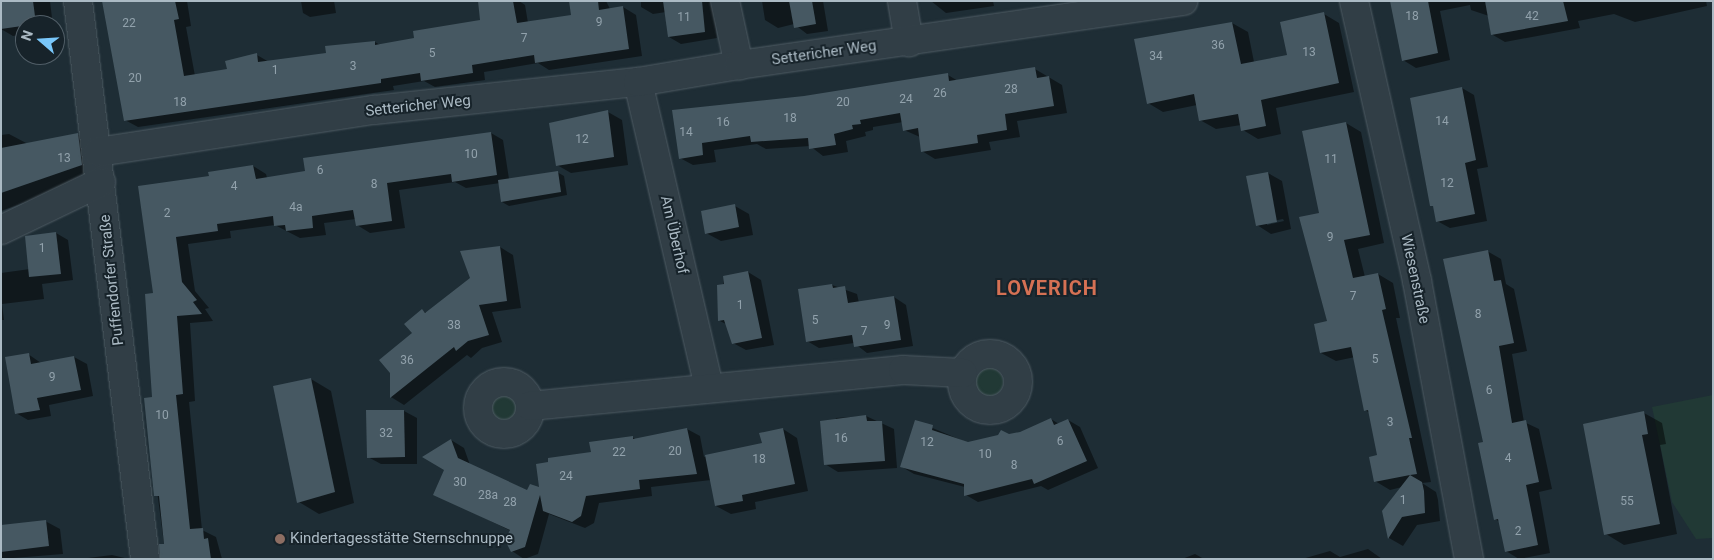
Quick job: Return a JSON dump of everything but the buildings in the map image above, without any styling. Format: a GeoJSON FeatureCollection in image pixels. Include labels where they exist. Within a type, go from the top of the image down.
{"type":"FeatureCollection","features":[{"type":"Feature","properties":{"kind":"street","name":"Puffendorfer Straße"},"geometry":{"type":"LineString","coordinates":[[78,1],[98,152],[145,559]]}},
{"type":"Feature","properties":{"kind":"street"},"geometry":{"type":"LineString","coordinates":[[725,1],[739,65]]}},
{"type":"Feature","properties":{"kind":"street"},"geometry":{"type":"LineString","coordinates":[[902,1],[909,42]]}},
{"type":"Feature","properties":{"kind":"street","name":"Settericher Weg"},"geometry":{"type":"LineString","coordinates":[[98,152],[374,110],[638,82],[739,65],[909,42],[1054,11],[1183,1]]}},
{"type":"Feature","properties":{"kind":"street","name":"Wiesenstraße"},"geometry":{"type":"LineString","coordinates":[[1354,1],[1417,282],[1468,559]]}},
{"type":"Feature","properties":{"kind":"street","name":"Am Überhof"},"geometry":{"type":"LineString","coordinates":[[638,82],[709,387]]}},
{"type":"Feature","properties":{"kind":"street"},"geometry":{"type":"LineString","coordinates":[[1,230],[101,182]]}},
{"type":"Feature","properties":{"kind":"street"},"geometry":{"type":"LineString","coordinates":[[530,406],[709,387],[902,370],[963,373]]}},
{"type":"Feature","properties":{"kind":"green space"},"geometry":{"type":"Polygon","coordinates":[[[988,367],[999,371],[1003,382],[999,393],[988,397],[977,393],[973,382],[977,371],[988,367]]]}},
{"type":"Feature","properties":{"kind":"green space"},"geometry":{"type":"Polygon","coordinates":[[[504,394],[514,398],[518,408],[514,418],[504,422],[494,418],[490,408],[494,398],[504,394]]]}},
{"type":"Feature","properties":{"kind":"green space"},"geometry":{"type":"Polygon","coordinates":[[[1713,395],[1713,538],[1696,539],[1672,502],[1652,407],[1713,395]]]}},
{"type":"Feature","properties":{"kind":"place","name":"Kindertagesstätte Sternschnuppe"},"geometry":{"type":"Point","coordinates":[280,539]}},
{"type":"Feature","properties":{"kind":"district","name":"LOVERICH"},"geometry":{"type":"Point","coordinates":[1047,288]}}]}
